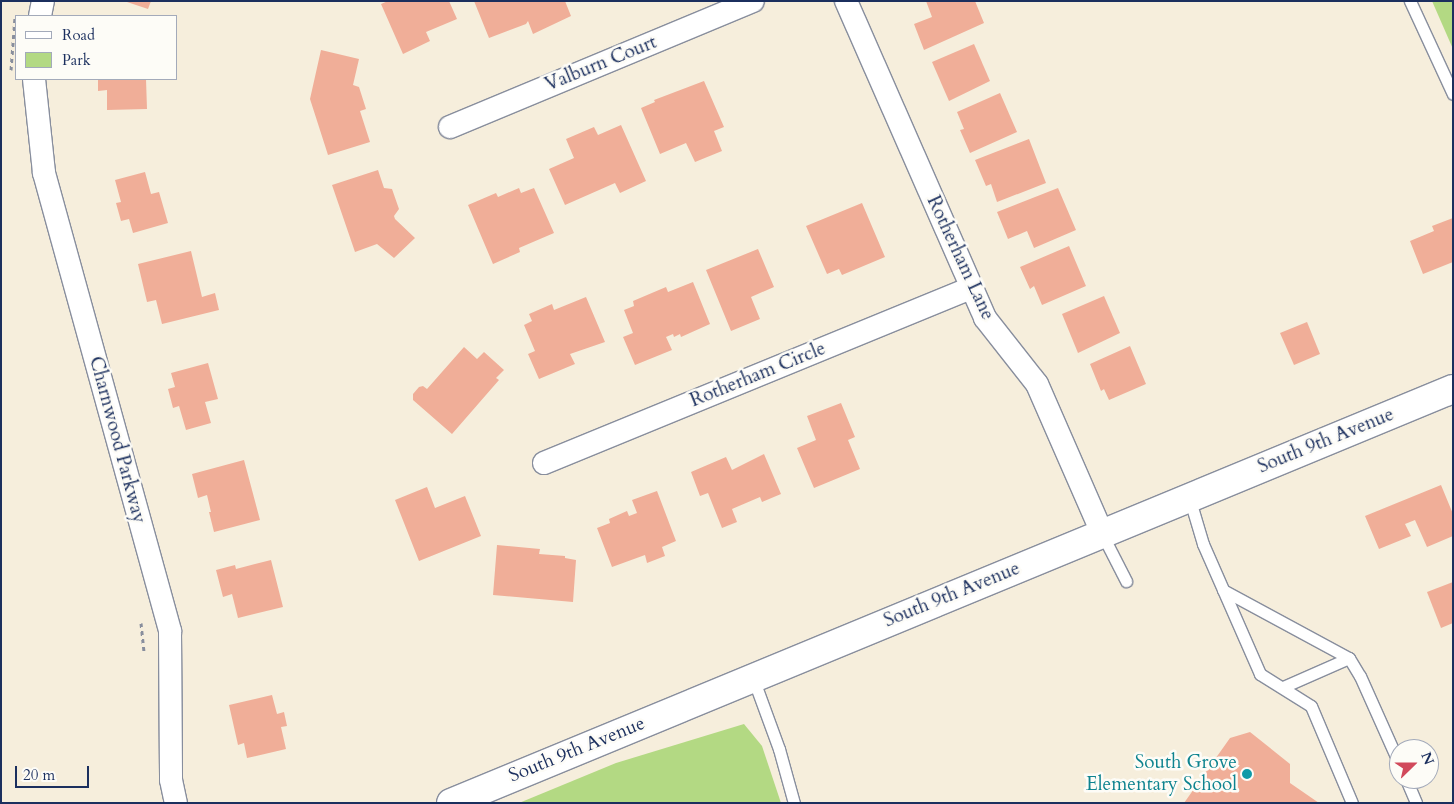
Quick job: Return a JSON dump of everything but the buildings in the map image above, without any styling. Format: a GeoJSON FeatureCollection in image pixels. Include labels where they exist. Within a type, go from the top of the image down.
{"type":"FeatureCollection","features":[{"type":"Feature","properties":{"kind":"street"},"geometry":{"type":"LineString","coordinates":[[40,15],[43,1]]}},
{"type":"Feature","properties":{"kind":"street","name":"Valburn Court"},"geometry":{"type":"LineString","coordinates":[[450,127],[753,1]]}},
{"type":"Feature","properties":{"kind":"street","name":"Rotherham Lane"},"geometry":{"type":"LineString","coordinates":[[846,1],[985,318],[1037,384],[1102,534]]}},
{"type":"Feature","properties":{"kind":"street","name":"Charnwood Parkway"},"geometry":{"type":"LineString","coordinates":[[34,80],[44,173],[170,631],[171,780],[176,803]]}},
{"type":"Feature","properties":{"kind":"street","name":"Rotherham Circle"},"geometry":{"type":"LineString","coordinates":[[544,463],[971,288]]}},
{"type":"Feature","properties":{"kind":"street","name":"South 9th Avenue"},"geometry":{"type":"LineString","coordinates":[[451,803],[1453,389]]}},
{"type":"Feature","properties":{"kind":"lane"},"geometry":{"type":"LineString","coordinates":[[1410,1],[1453,94]]}},
{"type":"Feature","properties":{"kind":"lane"},"geometry":{"type":"LineString","coordinates":[[1189,497],[1203,544],[1260,674],[1311,706],[1352,803]]}},
{"type":"Feature","properties":{"kind":"lane"},"geometry":{"type":"LineString","coordinates":[[1102,534],[1126,581]]}},
{"type":"Feature","properties":{"kind":"lane"},"geometry":{"type":"LineString","coordinates":[[1223,590],[1350,658],[1389,741]]}},
{"type":"Feature","properties":{"kind":"lane"},"geometry":{"type":"LineString","coordinates":[[1283,687],[1350,658]]}},
{"type":"Feature","properties":{"kind":"lane"},"geometry":{"type":"LineString","coordinates":[[753,678],[779,749],[794,803]]}},
{"type":"Feature","properties":{"kind":"lane"},"geometry":{"type":"LineString","coordinates":[[1410,789],[1416,803]]}},
{"type":"Feature","properties":{"kind":"green space"},"geometry":{"type":"Polygon","coordinates":[[[1432,1],[1453,1],[1453,49],[1432,1]]]}},
{"type":"Feature","properties":{"kind":"green space"},"geometry":{"type":"Polygon","coordinates":[[[744,724],[762,746],[781,803],[519,803],[616,763],[744,724]]]}},
{"type":"Feature","properties":{"kind":"place","name":"South Grove Elementary School"},"geometry":{"type":"Point","coordinates":[1247,774]}}]}
